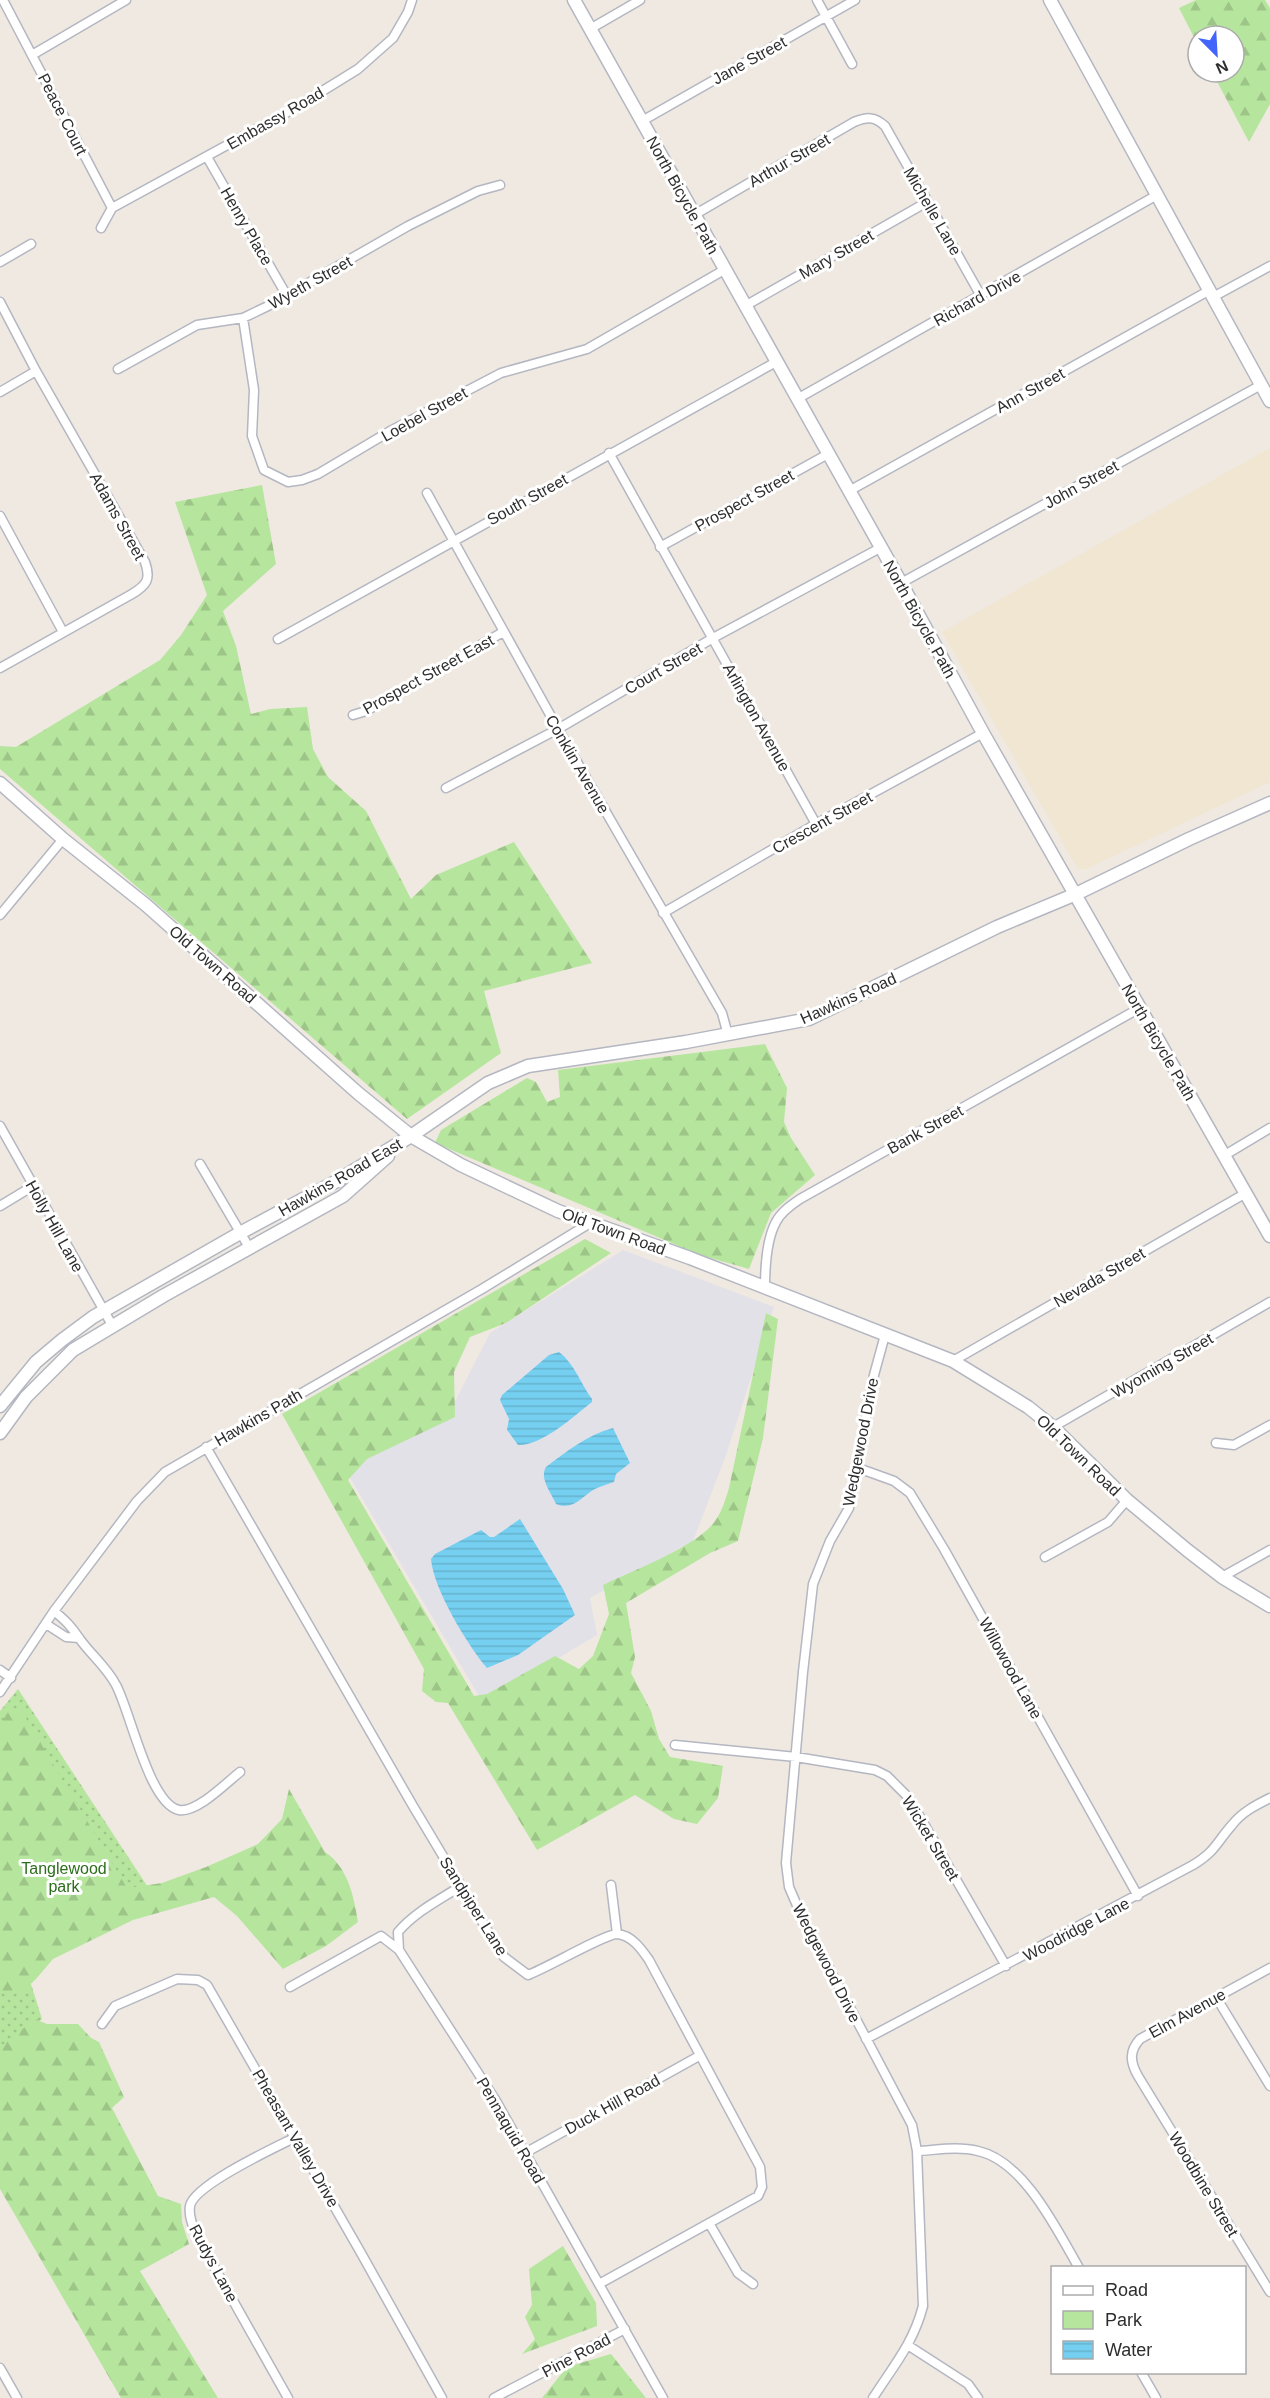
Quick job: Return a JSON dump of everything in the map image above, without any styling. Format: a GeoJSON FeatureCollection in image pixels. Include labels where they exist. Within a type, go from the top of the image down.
{"type":"FeatureCollection","features":[{"type":"Feature","properties":{"kind":"street","name":"Peace Court"},"geometry":{"type":"LineString","coordinates":[[3,0],[112,208]]}},
{"type":"Feature","properties":{"kind":"street"},"geometry":{"type":"LineString","coordinates":[[32,54],[126,0]]}},
{"type":"Feature","properties":{"kind":"street","name":"Embassy Road"},"geometry":{"type":"LineString","coordinates":[[112,208],[295,108],[358,69],[393,38],[412,0]]}},
{"type":"Feature","properties":{"kind":"street","name":"North Bicycle Path"},"geometry":{"type":"LineString","coordinates":[[574,0],[983,733],[1076,894],[1138,1009],[1225,1155],[1270,1236]]}},
{"type":"Feature","properties":{"kind":"street"},"geometry":{"type":"LineString","coordinates":[[590,29],[640,0]]}},
{"type":"Feature","properties":{"kind":"street"},"geometry":{"type":"LineString","coordinates":[[817,0],[852,64]]}},
{"type":"Feature","properties":{"kind":"street","name":"Jane Street"},"geometry":{"type":"LineString","coordinates":[[642,121],[855,0]]}},
{"type":"Feature","properties":{"kind":"street"},"geometry":{"type":"LineString","coordinates":[[1050,0],[1270,400]]}},
{"type":"Feature","properties":{"kind":"street","name":"Arthur Street"},"geometry":{"type":"LineString","coordinates":[[694,215],[854,122],[864,118],[877,118],[885,126]]}},
{"type":"Feature","properties":{"kind":"street","name":"Michelle Lane"},"geometry":{"type":"LineString","coordinates":[[885,126],[981,296]]}},
{"type":"Feature","properties":{"kind":"street","name":"Henry Place"},"geometry":{"type":"LineString","coordinates":[[207,157],[287,296]]}},
{"type":"Feature","properties":{"kind":"street","name":"Wyeth Street"},"geometry":{"type":"LineString","coordinates":[[118,369],[197,325],[243,318],[287,296],[408,226],[478,191],[500,185]]}},
{"type":"Feature","properties":{"kind":"street","name":"Richard Drive"},"geometry":{"type":"LineString","coordinates":[[797,399],[1157,195]]}},
{"type":"Feature","properties":{"kind":"street","name":"Mary Street"},"geometry":{"type":"LineString","coordinates":[[745,306],[927,202]]}},
{"type":"Feature","properties":{"kind":"street"},"geometry":{"type":"LineString","coordinates":[[101,228],[112,208]]}},
{"type":"Feature","properties":{"kind":"street"},"geometry":{"type":"LineString","coordinates":[[0,262],[31,244]]}},
{"type":"Feature","properties":{"kind":"street","name":"Ann Street"},"geometry":{"type":"LineString","coordinates":[[849,491],[1212,293],[1270,266]]}},
{"type":"Feature","properties":{"kind":"street","name":"Loebel Street"},"geometry":{"type":"LineString","coordinates":[[243,318],[254,390],[252,436],[264,470],[288,482],[318,474],[402,424],[501,374],[587,349],[724,270]]}},
{"type":"Feature","properties":{"kind":"street","name":"Adams Street"},"geometry":{"type":"LineString","coordinates":[[0,302],[36,371],[145,562],[148,572],[145,586],[0,668]]}},
{"type":"Feature","properties":{"kind":"street","name":"South Street"},"geometry":{"type":"LineString","coordinates":[[278,639],[776,362]]}},
{"type":"Feature","properties":{"kind":"street"},"geometry":{"type":"LineString","coordinates":[[0,392],[36,371]]}},
{"type":"Feature","properties":{"kind":"street","name":"John Street"},"geometry":{"type":"LineString","coordinates":[[901,583],[1261,385]]}},
{"type":"Feature","properties":{"kind":"street","name":"Arlington Avenue"},"geometry":{"type":"LineString","coordinates":[[609,453],[816,824]]}},
{"type":"Feature","properties":{"kind":"street","name":"Prospect Street"},"geometry":{"type":"LineString","coordinates":[[660,547],[828,454]]}},
{"type":"Feature","properties":{"kind":"street","name":"Conklin Avenue"},"geometry":{"type":"LineString","coordinates":[[427,493],[558,729],[722,1013],[728,1035]]}},
{"type":"Feature","properties":{"kind":"street"},"geometry":{"type":"LineString","coordinates":[[0,516],[63,632]]}},
{"type":"Feature","properties":{"kind":"street","name":"Court Street"},"geometry":{"type":"LineString","coordinates":[[446,789],[558,729],[713,638],[880,548]]}},
{"type":"Feature","properties":{"kind":"street","name":"Prospect Street East"},"geometry":{"type":"LineString","coordinates":[[353,715],[366,711],[503,632]]}},
{"type":"Feature","properties":{"kind":"street","name":"Crescent Street"},"geometry":{"type":"LineString","coordinates":[[663,913],[816,824],[983,733]]}},
{"type":"Feature","properties":{"kind":"street","name":"Old Town Road"},"geometry":{"type":"LineString","coordinates":[[0,783],[63,839],[146,905],[360,1094],[411,1136],[460,1165],[558,1211],[953,1361],[1028,1407],[1053,1427],[1127,1500],[1222,1577],[1270,1606]]}},
{"type":"Feature","properties":{"kind":"street","name":"Hawkins Road"},"geometry":{"type":"LineString","coordinates":[[411,1136],[488,1083],[528,1066],[728,1035],[809,1019],[998,927],[1076,894],[1189,839],[1269,807]]}},
{"type":"Feature","properties":{"kind":"street"},"geometry":{"type":"LineString","coordinates":[[0,915],[63,839]]}},
{"type":"Feature","properties":{"kind":"street","name":"Bank Street"},"geometry":{"type":"LineString","coordinates":[[765,1288],[770,1242],[776,1222],[786,1209],[1138,1009]]}},
{"type":"Feature","properties":{"kind":"street","name":"Holly Hill Lane"},"geometry":{"type":"LineString","coordinates":[[0,1126],[112,1325]]}},
{"type":"Feature","properties":{"kind":"street"},"geometry":{"type":"LineString","coordinates":[[1225,1155],[1270,1128]]}},
{"type":"Feature","properties":{"kind":"street","name":"Hawkins Road East"},"geometry":{"type":"LineString","coordinates":[[0,1406],[36,1362],[62,1340],[104,1311],[335,1182],[411,1136]]}},
{"type":"Feature","properties":{"kind":"street","name":"Hawkins Road East"},"geometry":{"type":"LineString","coordinates":[[0,1433],[26,1397],[73,1350],[112,1325],[344,1196],[411,1136]]}},
{"type":"Feature","properties":{"kind":"street"},"geometry":{"type":"LineString","coordinates":[[200,1164],[250,1248]]}},
{"type":"Feature","properties":{"kind":"street"},"geometry":{"type":"LineString","coordinates":[[0,1206],[33,1186]]}},
{"type":"Feature","properties":{"kind":"street","name":"Nevada Street"},"geometry":{"type":"LineString","coordinates":[[953,1361],[1246,1192]]}},
{"type":"Feature","properties":{"kind":"street","name":"Hawkins Path"},"geometry":{"type":"LineString","coordinates":[[0,1692],[54,1611],[137,1501],[165,1472],[482,1289],[590,1223]]}},
{"type":"Feature","properties":{"kind":"street","name":"Wyoming Street"},"geometry":{"type":"LineString","coordinates":[[1053,1427],[1270,1302]]}},
{"type":"Feature","properties":{"kind":"street","name":"Wedgewood Drive"},"geometry":{"type":"LineString","coordinates":[[873,2398],[909,2346],[917,2329],[923,2306],[917,2151],[912,2125],[802,1917],[789,1887],[786,1863],[813,1584],[830,1541],[849,1508],[874,1375],[885,1335]]}},
{"type":"Feature","properties":{"kind":"street"},"geometry":{"type":"LineString","coordinates":[[1216,1443],[1234,1445],[1270,1425]]}},
{"type":"Feature","properties":{"kind":"street","name":"Sandpiper Lane"},"geometry":{"type":"LineString","coordinates":[[206,1447],[504,1957],[528,1975],[553,1965],[604,1938],[617,1934]]}},
{"type":"Feature","properties":{"kind":"street","name":"Willowood Lane"},"geometry":{"type":"LineString","coordinates":[[858,1468],[894,1481],[910,1493],[944,1549],[1138,1896]]}},
{"type":"Feature","properties":{"kind":"street"},"geometry":{"type":"LineString","coordinates":[[1045,1557],[1108,1522],[1127,1500]]}},
{"type":"Feature","properties":{"kind":"street"},"geometry":{"type":"LineString","coordinates":[[1222,1577],[1270,1550]]}},
{"type":"Feature","properties":{"kind":"street"},"geometry":{"type":"LineString","coordinates":[[54,1611],[73,1628],[101,1662],[116,1686],[144,1763],[165,1801],[177,1810],[201,1804],[240,1772]]}},
{"type":"Feature","properties":{"kind":"street"},"geometry":{"type":"LineString","coordinates":[[45,1624],[66,1637],[79,1638]]}},
{"type":"Feature","properties":{"kind":"street"},"geometry":{"type":"LineString","coordinates":[[0,1670],[11,1678]]}},
{"type":"Feature","properties":{"kind":"street","name":"Wicket Street"},"geometry":{"type":"LineString","coordinates":[[675,1745],[796,1757],[875,1770],[898,1786],[913,1805],[1006,1966]]}},
{"type":"Feature","properties":{"kind":"street","name":"Woodridge Lane"},"geometry":{"type":"LineString","coordinates":[[866,2039],[1138,1896],[1209,1855],[1232,1824],[1244,1813],[1270,1798]]}},
{"type":"Feature","properties":{"kind":"street"},"geometry":{"type":"LineString","coordinates":[[599,2284],[758,2196],[762,2187],[760,2166],[649,1960],[640,1947],[630,1939],[617,1934],[611,1885]]}},
{"type":"Feature","properties":{"kind":"street"},"geometry":{"type":"LineString","coordinates":[[399,1950],[398,1932],[403,1926],[412,1917],[461,1886]]}},
{"type":"Feature","properties":{"kind":"street"},"geometry":{"type":"LineString","coordinates":[[290,1987],[381,1936],[399,1950]]}},
{"type":"Feature","properties":{"kind":"street","name":"Pennaquid Road"},"geometry":{"type":"LineString","coordinates":[[399,1950],[496,2101],[663,2398]]}},
{"type":"Feature","properties":{"kind":"street","name":"Elm Avenue"},"geometry":{"type":"LineString","coordinates":[[1138,2076],[1131,2060],[1132,2051],[1140,2038],[1270,1968]]}},
{"type":"Feature","properties":{"kind":"street","name":"Pheasant Valley Drive"},"geometry":{"type":"LineString","coordinates":[[102,2024],[115,2006],[177,1979],[198,1980],[207,1985],[442,2398]]}},
{"type":"Feature","properties":{"kind":"street"},"geometry":{"type":"LineString","coordinates":[[1216,1997],[1270,2086]]}},
{"type":"Feature","properties":{"kind":"street","name":"Duck Hill Road"},"geometry":{"type":"LineString","coordinates":[[525,2153],[699,2056]]}},
{"type":"Feature","properties":{"kind":"street","name":"Woodbine Street"},"geometry":{"type":"LineString","coordinates":[[1138,2076],[1270,2292]]}},
{"type":"Feature","properties":{"kind":"street","name":"Rudys Lane"},"geometry":{"type":"LineString","coordinates":[[288,2398],[200,2242],[190,2220],[190,2205],[199,2192],[213,2182],[294,2138]]}},
{"type":"Feature","properties":{"kind":"street"},"geometry":{"type":"LineString","coordinates":[[917,2151],[954,2148],[979,2151],[1009,2166],[1036,2198],[1078,2266]]}},
{"type":"Feature","properties":{"kind":"street"},"geometry":{"type":"LineString","coordinates":[[709,2223],[738,2273],[753,2284]]}},
{"type":"Feature","properties":{"kind":"street","name":"Pine Road"},"geometry":{"type":"LineString","coordinates":[[494,2398],[625,2330]]}},
{"type":"Feature","properties":{"kind":"street"},"geometry":{"type":"LineString","coordinates":[[909,2346],[968,2384],[978,2398]]}},
{"type":"Feature","properties":{"kind":"street"},"geometry":{"type":"LineString","coordinates":[[0,2368],[17,2398]]}},
{"type":"Feature","properties":{"kind":"street"},"geometry":{"type":"LineString","coordinates":[[1142,2374],[1156,2398]]}},
{"type":"Feature","properties":{"kind":"shaded area"},"geometry":{"type":"Polygon","coordinates":[[[1270,448],[1270,782],[1086,869],[1078,869],[942,632],[1270,448]]]}},
{"type":"Feature","properties":{"kind":"shaded area"},"geometry":{"type":"Polygon","coordinates":[[[623,1250],[774,1307],[725,1458],[693,1541],[590,1598],[597,1635],[483,1703],[343,1466],[447,1417],[490,1333],[623,1250]]]}},
{"type":"Feature","properties":{"kind":"green space"},"geometry":{"type":"Polygon","coordinates":[[[1196,0],[1265,0],[1270,8],[1270,104],[1249,142],[1218,84],[1246,84],[1246,24],[1187,24],[1179,8],[1196,0]]]}},
{"type":"Feature","properties":{"kind":"green space"},"geometry":{"type":"Polygon","coordinates":[[[262,485],[276,564],[223,611],[236,646],[251,714],[270,709],[307,707],[313,749],[328,777],[366,811],[411,899],[436,875],[514,842],[592,963],[484,991],[501,1053],[407,1119],[0,769],[0,746],[16,747],[160,660],[181,635],[207,595],[175,502],[262,485]]]}},
{"type":"Feature","properties":{"kind":"green space"},"geometry":{"type":"Polygon","coordinates":[[[765,1044],[787,1088],[784,1122],[791,1138],[815,1175],[771,1213],[749,1269],[700,1255],[435,1143],[441,1130],[527,1078],[536,1082],[547,1102],[560,1097],[558,1070],[765,1044]]]}},
{"type":"Feature","properties":{"kind":"green space"},"geometry":{"type":"Polygon","coordinates":[[[585,1239],[611,1253],[506,1323],[470,1337],[454,1372],[455,1417],[367,1459],[348,1480],[474,1696],[487,1694],[555,1656],[579,1669],[593,1656],[609,1614],[603,1585],[691,1542],[703,1534],[718,1517],[729,1488],[766,1313],[778,1319],[763,1438],[738,1541],[710,1553],[626,1603],[635,1657],[631,1673],[651,1711],[659,1739],[670,1757],[723,1766],[718,1798],[697,1824],[674,1819],[635,1795],[537,1850],[448,1703],[436,1702],[422,1691],[424,1669],[282,1414],[585,1239]]]}},
{"type":"Feature","properties":{"kind":"green space","name":"Tanglewood park"},"geometry":{"type":"Polygon","coordinates":[[[18,1689],[159,1904],[25,1965],[42,2019],[0,2055],[0,1711],[18,1689]]]}},
{"type":"Feature","properties":{"kind":"green space"},"geometry":{"type":"Polygon","coordinates":[[[11,1708],[21,1710],[127,1888],[162,1883],[258,1844],[282,1819],[289,1789],[325,1852],[333,1858],[349,1883],[358,1922],[326,1946],[283,1969],[237,1916],[214,1897],[133,1920],[53,1959],[21,1993],[8,1995],[0,1992],[0,1724],[11,1708]]]}},
{"type":"Feature","properties":{"kind":"green space"},"geometry":{"type":"Polygon","coordinates":[[[35,2019],[47,2024],[78,2024],[91,2038],[99,2042],[124,2097],[112,2108],[158,2196],[181,2204],[182,2222],[189,2244],[140,2271],[218,2398],[121,2398],[0,2189],[0,2047],[35,2019]]]}},
{"type":"Feature","properties":{"kind":"green space"},"geometry":{"type":"Polygon","coordinates":[[[563,2246],[596,2303],[597,2326],[522,2354],[535,2339],[525,2317],[532,2305],[529,2269],[563,2246]]]}},
{"type":"Feature","properties":{"kind":"green space"},"geometry":{"type":"Polygon","coordinates":[[[611,2354],[646,2398],[542,2398],[567,2367],[611,2354]]]}},
{"type":"Feature","properties":{"kind":"water"},"geometry":{"type":"Polygon","coordinates":[[[559,1352],[573,1368],[592,1402],[547,1436],[537,1441],[518,1445],[507,1430],[509,1419],[500,1400],[502,1395],[549,1355],[559,1352]]]}},
{"type":"Feature","properties":{"kind":"water"},"geometry":{"type":"Polygon","coordinates":[[[613,1428],[630,1463],[616,1474],[614,1482],[595,1489],[568,1506],[556,1504],[545,1481],[546,1467],[586,1439],[613,1428]]]}},
{"type":"Feature","properties":{"kind":"water"},"geometry":{"type":"Polygon","coordinates":[[[520,1519],[563,1589],[575,1615],[518,1655],[487,1668],[453,1616],[438,1585],[431,1559],[435,1554],[481,1530],[490,1537],[494,1537],[520,1519]]]}}]}
